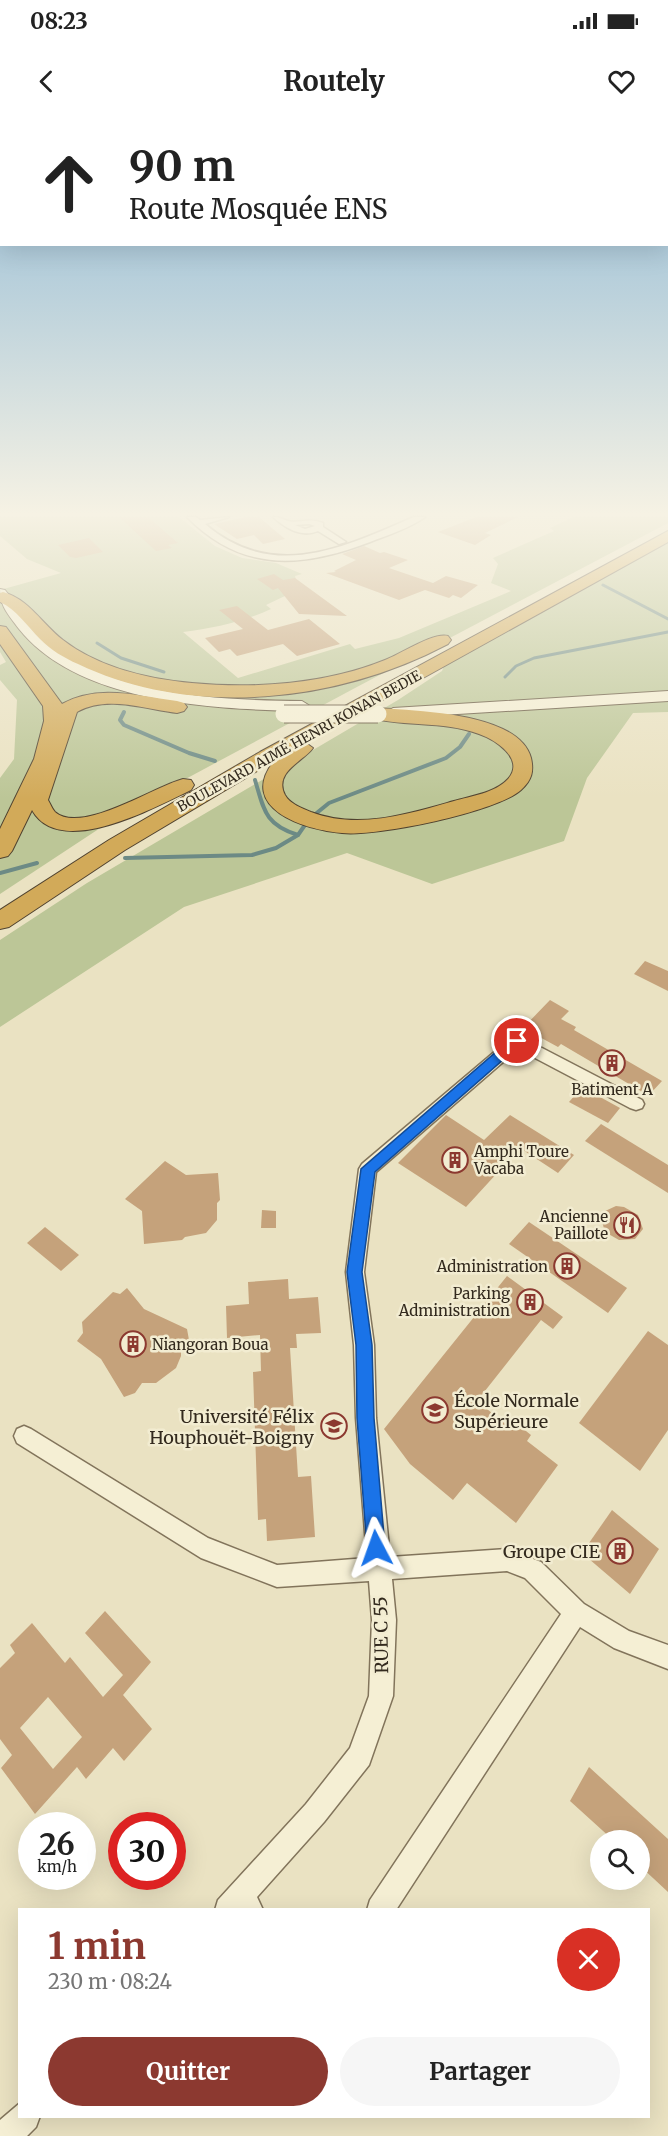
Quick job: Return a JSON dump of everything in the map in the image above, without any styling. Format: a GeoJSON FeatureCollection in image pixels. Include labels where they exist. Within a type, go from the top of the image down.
{"type":"FeatureCollection","features":[{"type":"Feature","properties":{"kind":"highway"},"geometry":{"type":"LineString","coordinates":[[25,611],[55,643],[85,661],[140,680],[223,690],[282,688],[331,682],[377,670],[496,611]]}},
{"type":"Feature","properties":{"kind":"highway","name":"BOULEVARD AIMÉ HENRI KONAN BEDIE"},"geometry":{"type":"LineString","coordinates":[[0,921],[79,861],[264,746],[514,611]]}},
{"type":"Feature","properties":{"kind":"highway","name":"BOULEVARD AIMÉ HENRI KONAN BEDIE"},"geometry":{"type":"LineString","coordinates":[[0,906],[44,877],[117,845],[267,756],[533,611]]}},
{"type":"Feature","properties":{"kind":"highway"},"geometry":{"type":"LineString","coordinates":[[0,631],[52,706],[55,717],[53,731],[36,775],[0,851]]}},
{"type":"Feature","properties":{"kind":"highway"},"geometry":{"type":"LineString","coordinates":[[383,710],[453,720],[495,732],[516,749],[523,769],[520,779],[501,794],[487,799],[384,825],[346,828],[308,820],[279,802],[272,789],[275,775],[283,762],[435,671],[442,662]]}},
{"type":"Feature","properties":{"kind":"highway"},"geometry":{"type":"LineString","coordinates":[[177,707],[103,698],[85,701],[68,709],[37,800],[40,809],[45,815],[74,824],[105,820],[127,813],[264,746]]}},
{"type":"Feature","properties":{"kind":"main road"},"geometry":{"type":"LineString","coordinates":[[15,611],[44,646],[102,677],[136,690],[190,701],[252,706],[383,710],[668,687]]}},
{"type":"Feature","properties":{"kind":"main road"},"geometry":{"type":"LineString","coordinates":[[0,617],[32,652],[58,668],[112,691],[177,707],[284,714],[668,696]]}},
{"type":"Feature","properties":{"kind":"street","name":"RUE C 55"},"geometry":{"type":"LineString","coordinates":[[240,1905],[360,1756],[381,1696],[384,1620],[366,1418],[364,1345],[355,1272],[369,1169],[517,1041],[636,1104]]}},
{"type":"Feature","properties":{"kind":"street"},"geometry":{"type":"LineString","coordinates":[[24,1436],[201,1548],[277,1576],[507,1560],[533,1570],[576,1612],[622,1640],[668,1657]]}},
{"type":"Feature","properties":{"kind":"street"},"geometry":{"type":"LineString","coordinates":[[381,1908],[576,1612]]}},
{"type":"Feature","properties":{"kind":"green space"},"geometry":{"type":"Polygon","coordinates":[[[0,611],[266,611],[228,624],[183,632],[238,678],[350,644],[355,649],[399,638],[463,611],[501,611],[126,811],[0,894],[0,778],[14,759],[17,700],[0,680],[0,665],[6,662],[0,652],[0,611]]]}},
{"type":"Feature","properties":{"kind":"green space"},"geometry":{"type":"Polygon","coordinates":[[[541,611],[668,611],[668,712],[633,713],[587,778],[564,841],[432,884],[347,853],[184,907],[0,1027],[0,940],[87,883],[398,700],[442,671],[444,666],[541,611]]]}},
{"type":"Feature","properties":{"kind":"building"},"geometry":{"type":"Polygon","coordinates":[[[220,611],[244,611],[268,630],[309,619],[340,644],[297,656],[283,644],[237,656],[230,649],[219,652],[205,638],[243,629],[220,611]]]}},
{"type":"Feature","properties":{"kind":"building"},"geometry":{"type":"Polygon","coordinates":[[[297,611],[340,611],[347,616],[299,614],[297,611]]]}},
{"type":"Feature","properties":{"kind":"building"},"geometry":{"type":"Polygon","coordinates":[[[645,961],[668,971],[668,991],[634,974],[645,961]]]}},
{"type":"Feature","properties":{"kind":"building"},"geometry":{"type":"Polygon","coordinates":[[[550,1000],[569,1011],[561,1019],[576,1027],[574,1030],[662,1081],[650,1094],[646,1094],[561,1044],[558,1047],[523,1028],[550,1000]]]}},
{"type":"Feature","properties":{"kind":"building"},"geometry":{"type":"Polygon","coordinates":[[[582,1087],[620,1108],[608,1123],[569,1102],[582,1087]]]}},
{"type":"Feature","properties":{"kind":"building","name":"Amphi Toure Vacaba"},"geometry":{"type":"Polygon","coordinates":[[[446,1115],[484,1140],[510,1115],[574,1155],[558,1173],[520,1148],[466,1207],[398,1163],[446,1115]]]}},
{"type":"Feature","properties":{"kind":"building"},"geometry":{"type":"Polygon","coordinates":[[[601,1124],[668,1165],[668,1193],[585,1141],[601,1124]]]}},
{"type":"Feature","properties":{"kind":"building"},"geometry":{"type":"Polygon","coordinates":[[[165,1161],[186,1175],[218,1173],[220,1200],[217,1203],[217,1220],[206,1233],[185,1237],[182,1240],[144,1244],[142,1211],[125,1199],[165,1161]]]}},
{"type":"Feature","properties":{"kind":"building"},"geometry":{"type":"Polygon","coordinates":[[[616,1206],[624,1207],[638,1215],[643,1229],[635,1239],[619,1240],[605,1232],[601,1218],[603,1212],[616,1206]]]}},
{"type":"Feature","properties":{"kind":"building"},"geometry":{"type":"Polygon","coordinates":[[[262,1210],[276,1211],[276,1228],[261,1228],[262,1210]]]}},
{"type":"Feature","properties":{"kind":"building","name":"Administration"},"geometry":{"type":"Polygon","coordinates":[[[529,1222],[627,1288],[608,1313],[509,1244],[529,1222]]]}},
{"type":"Feature","properties":{"kind":"building"},"geometry":{"type":"Polygon","coordinates":[[[45,1227],[79,1255],[61,1271],[27,1243],[45,1227]]]}},
{"type":"Feature","properties":{"kind":"building"},"geometry":{"type":"Polygon","coordinates":[[[507,1276],[563,1317],[553,1329],[541,1320],[477,1401],[512,1429],[516,1423],[531,1435],[527,1441],[558,1465],[516,1523],[467,1483],[453,1500],[410,1464],[384,1429],[507,1276]]]}},
{"type":"Feature","properties":{"kind":"building"},"geometry":{"type":"Polygon","coordinates":[[[288,1279],[289,1299],[318,1297],[321,1333],[296,1334],[297,1348],[290,1348],[298,1477],[311,1476],[315,1537],[267,1541],[266,1519],[258,1520],[253,1372],[261,1371],[260,1335],[227,1338],[226,1306],[249,1304],[248,1282],[288,1279]]]}},
{"type":"Feature","properties":{"kind":"building","name":"Niangoran Boua"},"geometry":{"type":"Polygon","coordinates":[[[127,1288],[144,1309],[187,1329],[189,1340],[181,1347],[181,1356],[176,1368],[156,1383],[142,1383],[135,1393],[124,1397],[101,1359],[77,1341],[83,1333],[82,1322],[113,1292],[120,1294],[127,1288]]]}},
{"type":"Feature","properties":{"kind":"building"},"geometry":{"type":"Polygon","coordinates":[[[648,1331],[668,1345],[668,1430],[640,1471],[579,1423],[648,1331]]]}},
{"type":"Feature","properties":{"kind":"building","name":"Groupe CIE"},"geometry":{"type":"Polygon","coordinates":[[[612,1510],[659,1549],[630,1594],[582,1553],[612,1510]]]}},
{"type":"Feature","properties":{"kind":"building"},"geometry":{"type":"Polygon","coordinates":[[[105,1611],[151,1662],[123,1695],[152,1729],[124,1761],[113,1748],[86,1779],[77,1767],[37,1812],[34,1812],[1,1768],[12,1755],[0,1739],[0,1668],[15,1653],[10,1645],[32,1623],[65,1663],[70,1657],[103,1697],[123,1675],[85,1633],[105,1611]],[[48,1697],[20,1728],[53,1769],[82,1737],[48,1697]]]}},
{"type":"Feature","properties":{"kind":"building"},"geometry":{"type":"Polygon","coordinates":[[[589,1767],[668,1839],[668,1892],[650,1875],[650,1830],[602,1830],[570,1801],[589,1767]]]}},
{"type":"Feature","properties":{"kind":"waterway"},"geometry":{"type":"LineString","coordinates":[[653,611],[668,619]]}},
{"type":"Feature","properties":{"kind":"waterway"},"geometry":{"type":"LineString","coordinates":[[505,677],[516,666],[534,658],[668,632]]}},
{"type":"Feature","properties":{"kind":"waterway"},"geometry":{"type":"LineString","coordinates":[[97,643],[121,658],[164,672]]}},
{"type":"Feature","properties":{"kind":"waterway"},"geometry":{"type":"LineString","coordinates":[[124,712],[120,720],[124,725],[189,753],[215,761]]}},
{"type":"Feature","properties":{"kind":"waterway"},"geometry":{"type":"LineString","coordinates":[[313,816],[329,803],[446,758],[460,747],[469,734]]}},
{"type":"Feature","properties":{"kind":"waterway"},"geometry":{"type":"LineString","coordinates":[[255,780],[264,808],[272,821],[298,835]]}},
{"type":"Feature","properties":{"kind":"waterway"},"geometry":{"type":"LineString","coordinates":[[298,835],[307,822]]}},
{"type":"Feature","properties":{"kind":"waterway"},"geometry":{"type":"LineString","coordinates":[[125,858],[252,855],[276,848],[298,835]]}},
{"type":"Feature","properties":{"kind":"waterway"},"geometry":{"type":"LineString","coordinates":[[0,873],[37,863]]}},
{"type":"Feature","properties":{"kind":"place","name":"Batiment A"},"geometry":{"type":"Point","coordinates":[612,1063]}},
{"type":"Feature","properties":{"kind":"place","name":"Amphi Toure Vacaba"},"geometry":{"type":"Point","coordinates":[455,1160]}},
{"type":"Feature","properties":{"kind":"place","name":"Ancienne Paillote"},"geometry":{"type":"Point","coordinates":[627,1225]}},
{"type":"Feature","properties":{"kind":"place","name":"Administration"},"geometry":{"type":"Point","coordinates":[567,1266]}},
{"type":"Feature","properties":{"kind":"place","name":"Parking Administration"},"geometry":{"type":"Point","coordinates":[530,1302]}},
{"type":"Feature","properties":{"kind":"place","name":"Niangoran Boua"},"geometry":{"type":"Point","coordinates":[133,1344]}},
{"type":"Feature","properties":{"kind":"place","name":"École Normale Supérieure"},"geometry":{"type":"Point","coordinates":[435,1410]}},
{"type":"Feature","properties":{"kind":"place","name":"Université Félix Houphouët-Boigny"},"geometry":{"type":"Point","coordinates":[334,1426]}},
{"type":"Feature","properties":{"kind":"place","name":"Groupe CIE"},"geometry":{"type":"Point","coordinates":[620,1551]}},
{"type":"Feature","properties":{"kind":"route"},"geometry":{"type":"LineString","coordinates":[[376,1548],[366,1418],[364,1345],[355,1272],[369,1169],[517,1041]]}}]}
